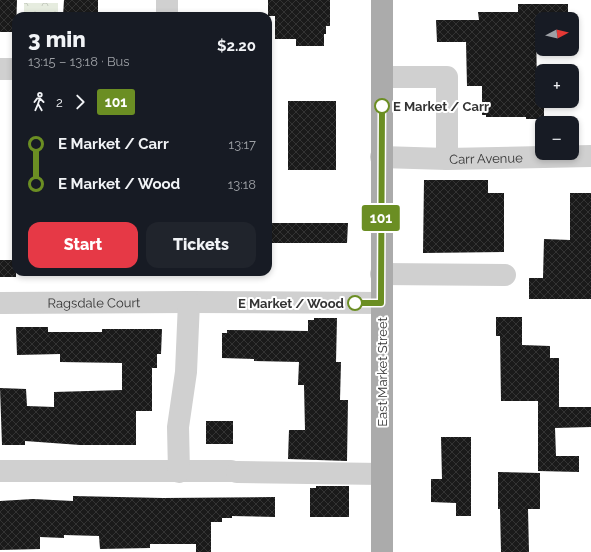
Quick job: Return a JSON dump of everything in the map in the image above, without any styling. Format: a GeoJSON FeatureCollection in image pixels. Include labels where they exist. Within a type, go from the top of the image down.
{"type":"FeatureCollection","features":[{"type":"Feature","properties":{"kind":"main road","name":"East Market Street"},"geometry":{"type":"LineString","coordinates":[[382,0],[382,552]]}},
{"type":"Feature","properties":{"kind":"street"},"geometry":{"type":"LineString","coordinates":[[167,0],[167,12]]}},
{"type":"Feature","properties":{"kind":"street"},"geometry":{"type":"LineString","coordinates":[[0,69],[12,69]]}},
{"type":"Feature","properties":{"kind":"street"},"geometry":{"type":"LineString","coordinates":[[382,77],[447,77],[447,159]]}},
{"type":"Feature","properties":{"kind":"street","name":"Carr Avenue"},"geometry":{"type":"LineString","coordinates":[[381,158],[447,159],[591,156]]}},
{"type":"Feature","properties":{"kind":"street"},"geometry":{"type":"LineString","coordinates":[[381,274],[505,275]]}},
{"type":"Feature","properties":{"kind":"street"},"geometry":{"type":"LineString","coordinates":[[179,472],[178,427],[186,372],[189,302]]}},
{"type":"Feature","properties":{"kind":"street","name":"Ragsdale Court"},"geometry":{"type":"LineString","coordinates":[[0,303],[381,303]]}},
{"type":"Feature","properties":{"kind":"street"},"geometry":{"type":"LineString","coordinates":[[0,471],[382,474]]}},
{"type":"Feature","properties":{"kind":"green space"},"geometry":{"type":"Polygon","coordinates":[[[24,3],[58,3],[58,12],[24,12],[24,3]]]}},
{"type":"Feature","properties":{"kind":"building"},"geometry":{"type":"Polygon","coordinates":[[[0,0],[17,0],[17,12],[12,12],[12,32],[0,32],[0,0]]]}},
{"type":"Feature","properties":{"kind":"building"},"geometry":{"type":"Polygon","coordinates":[[[64,0],[98,0],[98,12],[63,12],[64,0]]]}},
{"type":"Feature","properties":{"kind":"building"},"geometry":{"type":"Polygon","coordinates":[[[268,0],[330,0],[330,26],[326,26],[324,46],[296,46],[296,39],[275,39],[275,16],[272,16],[272,12],[268,12],[268,0]]]}},
{"type":"Feature","properties":{"kind":"building"},"geometry":{"type":"Polygon","coordinates":[[[518,4],[568,4],[568,12],[535,12],[535,56],[536,56],[537,64],[535,64],[535,108],[544,108],[544,116],[535,116],[535,119],[526,119],[526,117],[486,117],[486,115],[482,115],[482,86],[467,86],[466,42],[437,42],[436,20],[479,20],[478,12],[518,12],[518,4]]]}},
{"type":"Feature","properties":{"kind":"building"},"geometry":{"type":"Polygon","coordinates":[[[288,101],[336,101],[336,170],[288,170],[288,101]]]}},
{"type":"Feature","properties":{"kind":"building"},"geometry":{"type":"Polygon","coordinates":[[[424,180],[488,180],[488,193],[504,193],[504,252],[423,253],[424,180]]]}},
{"type":"Feature","properties":{"kind":"building"},"geometry":{"type":"Polygon","coordinates":[[[570,193],[591,193],[591,299],[529,299],[529,278],[543,278],[544,239],[570,240],[570,193]]]}},
{"type":"Feature","properties":{"kind":"building"},"geometry":{"type":"Polygon","coordinates":[[[272,223],[348,223],[347,243],[272,243],[272,223]]]}},
{"type":"Feature","properties":{"kind":"building"},"geometry":{"type":"Polygon","coordinates":[[[0,260],[12,260],[12,276],[16,277],[0,277],[0,260]]]}},
{"type":"Feature","properties":{"kind":"building"},"geometry":{"type":"Polygon","coordinates":[[[496,317],[522,317],[522,345],[550,346],[550,358],[559,358],[559,407],[591,407],[591,427],[555,428],[556,456],[579,456],[579,472],[538,471],[538,401],[501,401],[500,336],[496,336],[496,317]]]}},
{"type":"Feature","properties":{"kind":"building"},"geometry":{"type":"Polygon","coordinates":[[[314,318],[337,318],[336,362],[341,362],[340,400],[348,400],[347,461],[288,459],[289,430],[305,430],[304,385],[298,385],[299,362],[254,361],[254,359],[222,358],[222,333],[227,333],[227,330],[308,331],[308,320],[314,320],[314,318]]]}},
{"type":"Feature","properties":{"kind":"building"},"geometry":{"type":"Polygon","coordinates":[[[16,327],[48,327],[48,332],[102,332],[102,329],[162,329],[161,354],[157,354],[157,368],[152,368],[152,411],[136,411],[136,445],[80,445],[25,441],[25,445],[2,445],[0,388],[26,389],[27,406],[54,407],[54,392],[122,390],[122,363],[60,362],[60,354],[17,355],[16,327]]]}},
{"type":"Feature","properties":{"kind":"building"},"geometry":{"type":"Polygon","coordinates":[[[206,421],[233,421],[233,444],[206,444],[206,421]]]}},
{"type":"Feature","properties":{"kind":"building"},"geometry":{"type":"Polygon","coordinates":[[[441,437],[471,437],[471,516],[456,516],[456,503],[431,502],[431,479],[442,479],[441,437]]]}},
{"type":"Feature","properties":{"kind":"building"},"geometry":{"type":"Polygon","coordinates":[[[498,472],[540,473],[540,509],[528,509],[529,552],[501,552],[500,509],[498,509],[498,472]]]}},
{"type":"Feature","properties":{"kind":"building"},"geometry":{"type":"Polygon","coordinates":[[[316,486],[349,486],[349,517],[310,517],[310,488],[316,488],[316,486]]]}},
{"type":"Feature","properties":{"kind":"building"},"geometry":{"type":"Polygon","coordinates":[[[73,496],[163,498],[275,497],[275,517],[232,516],[232,518],[222,518],[222,522],[211,522],[211,552],[196,552],[196,544],[150,544],[150,548],[100,549],[99,536],[64,535],[64,538],[40,537],[40,549],[0,550],[0,501],[33,499],[73,501],[73,496]]]}},
{"type":"Feature","properties":{"kind":"bus line","name":"101"},"geometry":{"type":"LineString","coordinates":[[355,303],[381,303],[382,106]]}},
{"type":"Feature","properties":{"kind":"place","name":"E Market / Carr"},"geometry":{"type":"Point","coordinates":[382,106]}},
{"type":"Feature","properties":{"kind":"place","name":"E Market / Wood"},"geometry":{"type":"Point","coordinates":[355,303]}}]}
